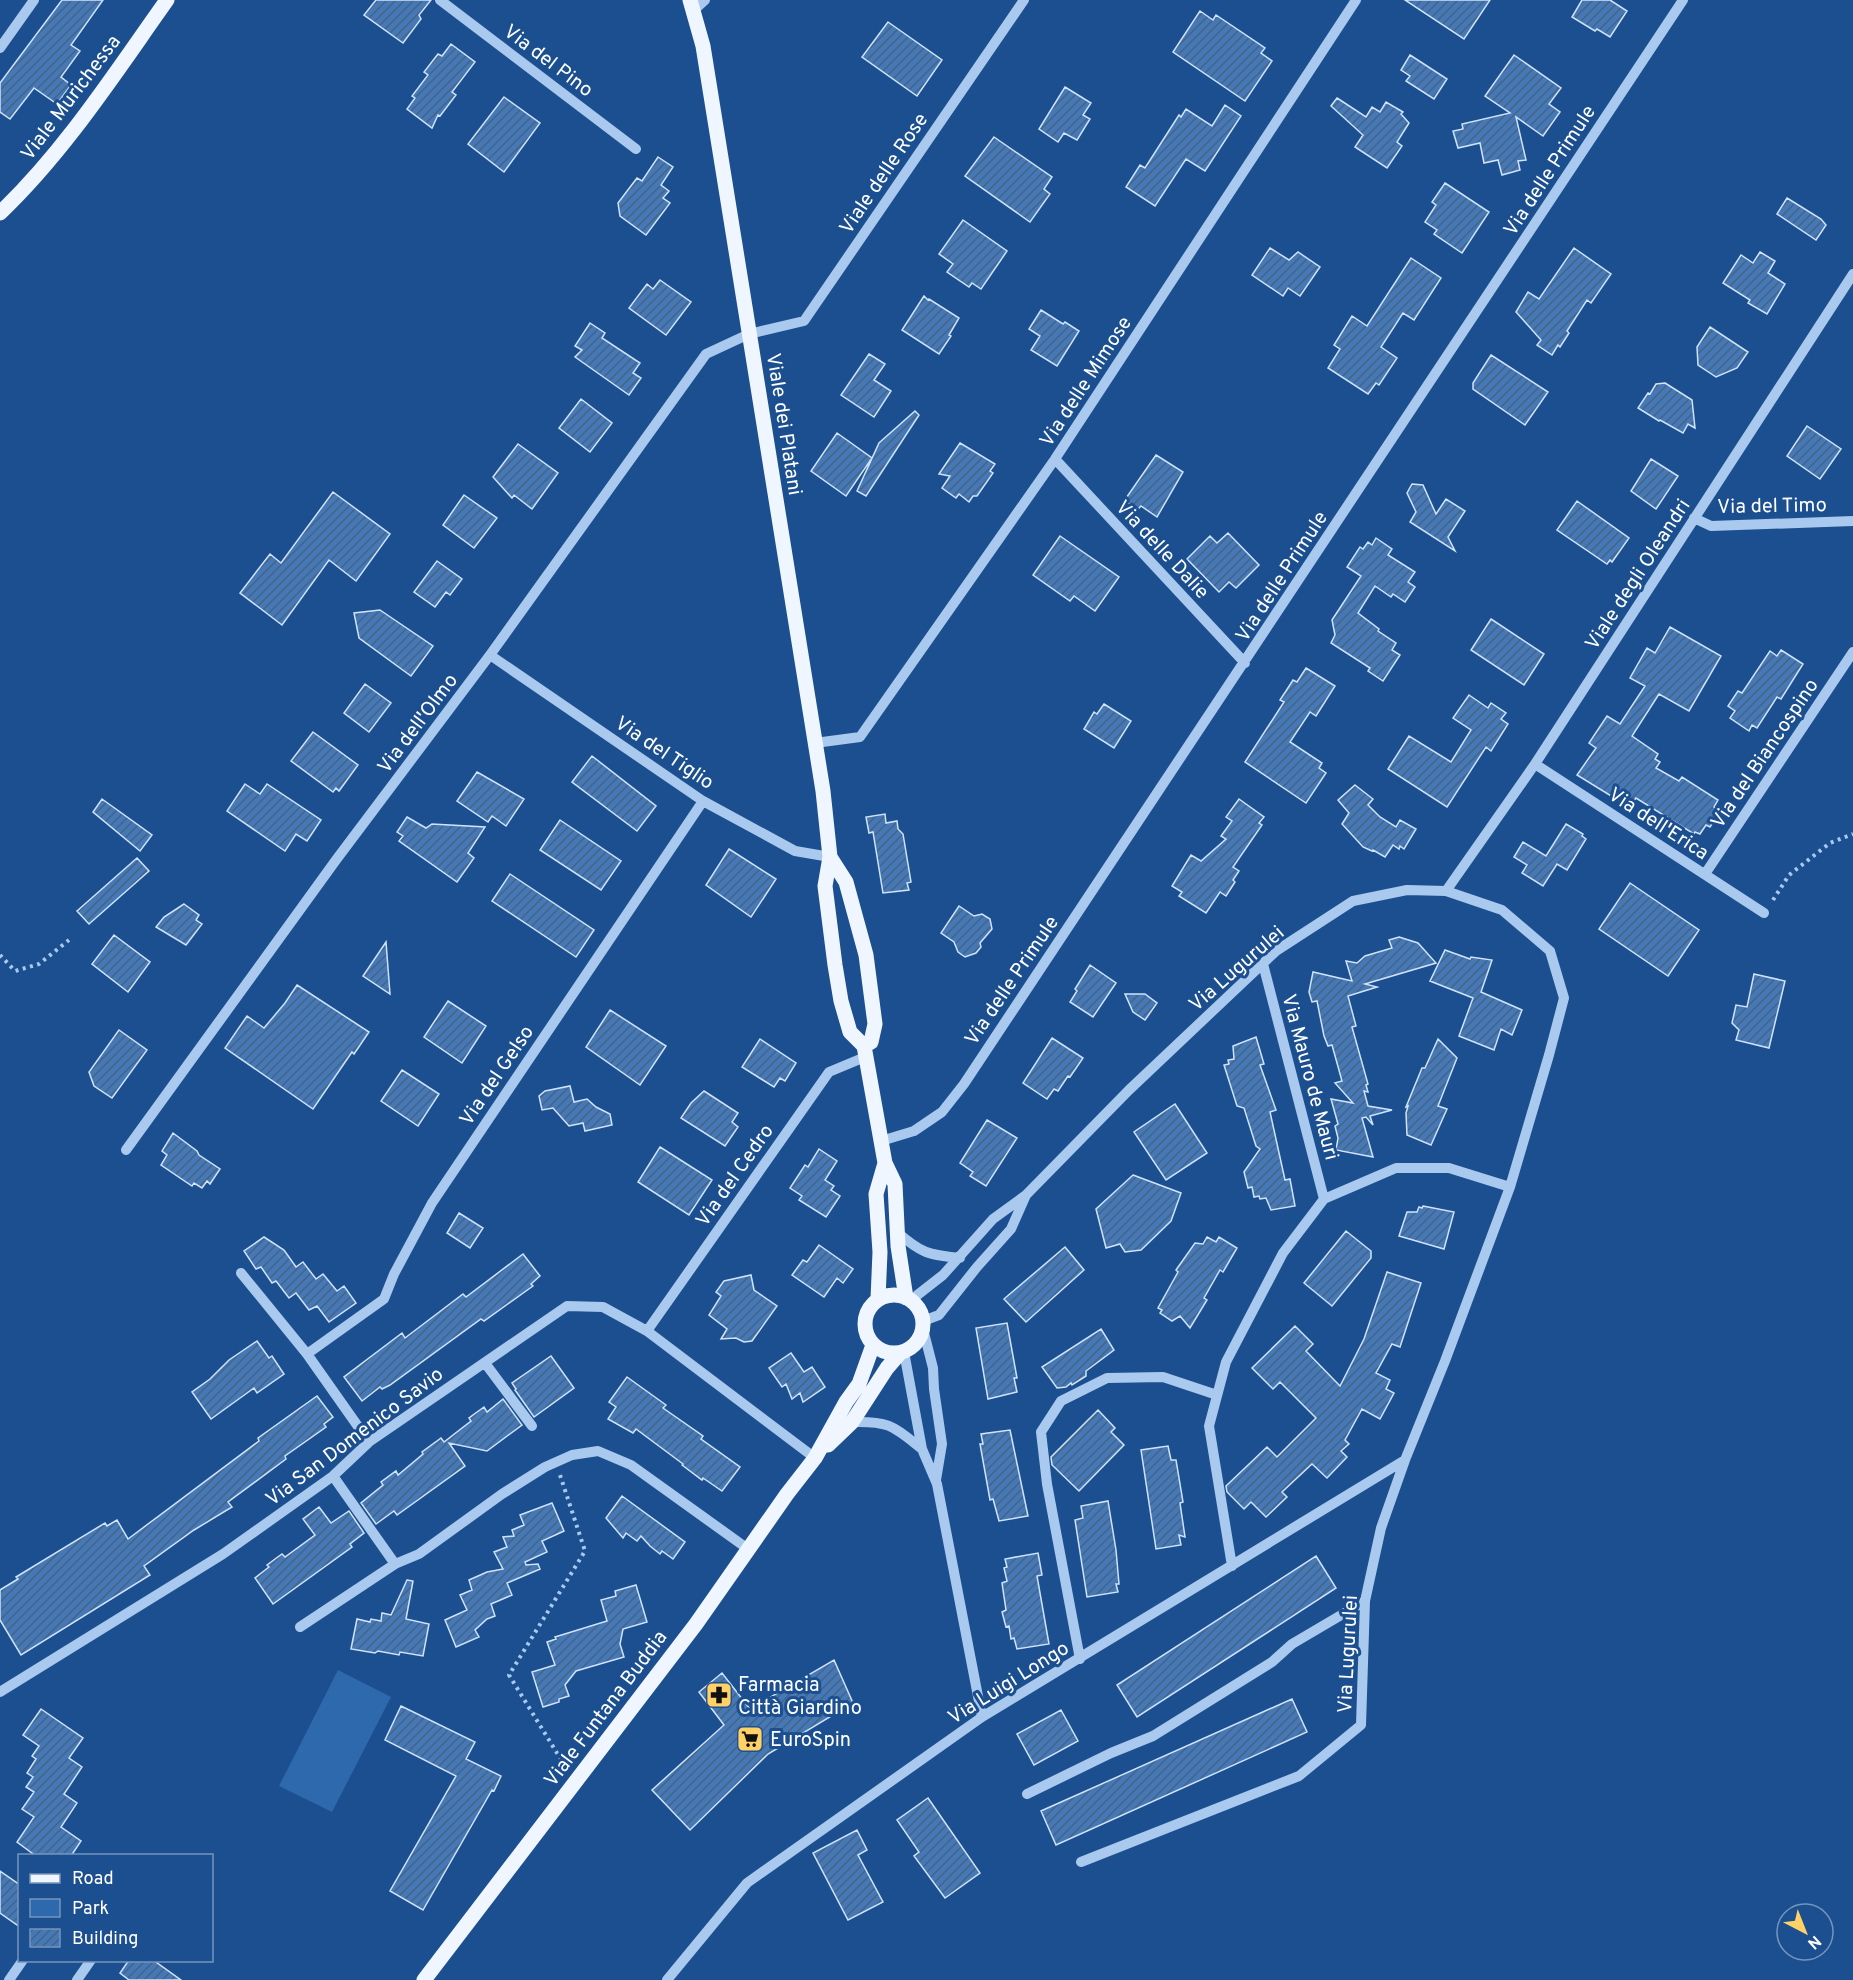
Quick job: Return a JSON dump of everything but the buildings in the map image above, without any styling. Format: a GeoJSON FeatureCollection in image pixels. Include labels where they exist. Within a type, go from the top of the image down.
{"type":"FeatureCollection","features":[{"type":"Feature","properties":{"kind":"main road","name":"Viale Murichessa"},"geometry":{"type":"LineString","coordinates":[[0,213],[32,183],[114,75],[167,0]]}},
{"type":"Feature","properties":{"kind":"main road","name":"Viale dei Platani"},"geometry":{"type":"LineString","coordinates":[[697,3],[815,744],[830,857],[825,886],[841,1000],[850,1032],[864,1052],[885,1163],[895,1184],[898,1246],[909,1299],[919,1309],[923,1325]]}},
{"type":"Feature","properties":{"kind":"main road","name":"Viale dei Platani"},"geometry":{"type":"LineString","coordinates":[[830,857],[846,882],[867,955],[875,1024],[871,1042],[864,1052]]}},
{"type":"Feature","properties":{"kind":"main road","name":"Viale dei Platani"},"geometry":{"type":"LineString","coordinates":[[873,1345],[865,1329],[865,1318],[870,1307],[879,1299],[880,1252],[876,1194],[885,1163]]}},
{"type":"Feature","properties":{"kind":"main road"},"geometry":{"type":"LineString","coordinates":[[879,1299],[895,1295],[909,1299]]}},
{"type":"Feature","properties":{"kind":"main road"},"geometry":{"type":"LineString","coordinates":[[873,1345],[882,1351],[902,1352],[915,1345],[923,1325]]}},
{"type":"Feature","properties":{"kind":"main road","name":"Viale Funtana Buddia"},"geometry":{"type":"LineString","coordinates":[[424,1980],[696,1624],[815,1458],[846,1402],[859,1384],[873,1345]]}},
{"type":"Feature","properties":{"kind":"main road","name":"Viale Funtana Buddia"},"geometry":{"type":"LineString","coordinates":[[815,1458],[852,1422],[887,1368],[902,1352]]}},
{"type":"Feature","properties":{"kind":"street"},"geometry":{"type":"LineString","coordinates":[[0,48],[34,0]]}},
{"type":"Feature","properties":{"kind":"street","name":"Via del Pino"},"geometry":{"type":"LineString","coordinates":[[440,0],[636,149]]}},
{"type":"Feature","properties":{"kind":"street","name":"Viale delle Rose"},"geometry":{"type":"LineString","coordinates":[[749,334],[804,321],[1024,0]]}},
{"type":"Feature","properties":{"kind":"street","name":"Via delle Mimose"},"geometry":{"type":"LineString","coordinates":[[815,744],[860,737],[1055,459],[1356,0]]}},
{"type":"Feature","properties":{"kind":"street","name":"Via delle Primule"},"geometry":{"type":"LineString","coordinates":[[881,1141],[914,1131],[942,1112],[964,1084],[1683,0]]}},
{"type":"Feature","properties":{"kind":"street","name":"Viale degli Oleandri"},"geometry":{"type":"LineString","coordinates":[[1446,891],[1535,764],[1853,274]]}},
{"type":"Feature","properties":{"kind":"street","name":"Via dell'Olmo"},"geometry":{"type":"LineString","coordinates":[[126,1150],[336,860],[490,655],[706,354],[749,334]]}},
{"type":"Feature","properties":{"kind":"street","name":"Via delle Dalie"},"geometry":{"type":"LineString","coordinates":[[1055,459],[1245,663]]}},
{"type":"Feature","properties":{"kind":"street","name":"Via del Timo"},"geometry":{"type":"LineString","coordinates":[[1694,518],[1711,526],[1853,521]]}},
{"type":"Feature","properties":{"kind":"street","name":"Via del Biancospino"},"geometry":{"type":"LineString","coordinates":[[1705,874],[1853,652]]}},
{"type":"Feature","properties":{"kind":"street","name":"Via del Tiglio"},"geometry":{"type":"LineString","coordinates":[[490,655],[703,801],[795,851],[830,857]]}},
{"type":"Feature","properties":{"kind":"street","name":"Via dell'Erica"},"geometry":{"type":"LineString","coordinates":[[1535,764],[1764,913]]}},
{"type":"Feature","properties":{"kind":"street","name":"Via del Gelso"},"geometry":{"type":"LineString","coordinates":[[307,1354],[384,1299],[394,1274],[432,1203],[703,801]]}},
{"type":"Feature","properties":{"kind":"street","name":"Via Lugurulei"},"geometry":{"type":"LineString","coordinates":[[909,1299],[943,1275],[993,1220],[1026,1195],[1129,1090],[1276,951],[1353,901],[1407,890],[1446,891],[1502,910],[1550,951],[1564,998],[1510,1187],[1381,1528],[1365,1600],[1361,1725],[1299,1776],[1081,1862]]}},
{"type":"Feature","properties":{"kind":"street","name":"Via Mauro de Mauri"},"geometry":{"type":"LineString","coordinates":[[1263,964],[1324,1199]]}},
{"type":"Feature","properties":{"kind":"street","name":"Via del Cedro"},"geometry":{"type":"LineString","coordinates":[[647,1331],[829,1072],[864,1052]]}},
{"type":"Feature","properties":{"kind":"street"},"geometry":{"type":"LineString","coordinates":[[1232,1566],[1209,1426],[1226,1362],[1283,1253],[1324,1199],[1396,1168],[1449,1168],[1510,1187]]}},
{"type":"Feature","properties":{"kind":"street","name":"Via Lugurulei"},"geometry":{"type":"LineString","coordinates":[[923,1325],[939,1315],[1011,1229],[1026,1195]]}},
{"type":"Feature","properties":{"kind":"street"},"geometry":{"type":"LineString","coordinates":[[897,1232],[915,1248],[932,1256],[960,1258]]}},
{"type":"Feature","properties":{"kind":"street"},"geometry":{"type":"LineString","coordinates":[[241,1273],[307,1354],[369,1442]]}},
{"type":"Feature","properties":{"kind":"street","name":"Via San Domenico Savio"},"geometry":{"type":"LineString","coordinates":[[0,1692],[223,1554],[333,1476],[369,1442],[567,1306],[603,1307],[647,1331],[815,1458]]}},
{"type":"Feature","properties":{"kind":"street"},"geometry":{"type":"LineString","coordinates":[[923,1325],[933,1368],[942,1444],[936,1481]]}},
{"type":"Feature","properties":{"kind":"street"},"geometry":{"type":"LineString","coordinates":[[902,1352],[922,1449],[936,1481],[982,1717]]}},
{"type":"Feature","properties":{"kind":"street"},"geometry":{"type":"LineString","coordinates":[[485,1363],[532,1425]]}},
{"type":"Feature","properties":{"kind":"street"},"geometry":{"type":"LineString","coordinates":[[1080,1659],[1047,1484],[1041,1432],[1061,1401],[1107,1378],[1163,1377],[1217,1395]]}},
{"type":"Feature","properties":{"kind":"street"},"geometry":{"type":"LineString","coordinates":[[852,1422],[878,1422],[890,1426],[922,1449]]}},
{"type":"Feature","properties":{"kind":"street"},"geometry":{"type":"LineString","coordinates":[[300,1626],[395,1564],[419,1554],[502,1494],[572,1455],[597,1451],[631,1465],[748,1549]]}},
{"type":"Feature","properties":{"kind":"street","name":"Via Luigi Longo"},"geometry":{"type":"LineString","coordinates":[[667,1980],[747,1883],[982,1717],[1405,1460]]}},
{"type":"Feature","properties":{"kind":"street"},"geometry":{"type":"LineString","coordinates":[[333,1476],[395,1564]]}},
{"type":"Feature","properties":{"kind":"street"},"geometry":{"type":"LineString","coordinates":[[1027,1794],[1111,1753],[1153,1736],[1272,1662],[1292,1644],[1365,1600]]}},
{"type":"Feature","properties":{"kind":"street"},"geometry":{"type":"LineString","coordinates":[[9,1980],[22,1962]]}},
{"type":"Feature","properties":{"kind":"street"},"geometry":{"type":"LineString","coordinates":[[76,1980],[90,1962]]}},
{"type":"Feature","properties":{"kind":"path"},"geometry":{"type":"LineString","coordinates":[[1764,913],[1789,875],[1830,843],[1853,834]]}},
{"type":"Feature","properties":{"kind":"path"},"geometry":{"type":"LineString","coordinates":[[0,955],[15,971],[39,964],[69,940]]}},
{"type":"Feature","properties":{"kind":"path"},"geometry":{"type":"LineString","coordinates":[[556,1462],[585,1551],[509,1675],[575,1782]]}},
{"type":"Feature","properties":{"kind":"green space"},"geometry":{"type":"Polygon","coordinates":[[[338,1670],[391,1697],[332,1812],[279,1786],[338,1670]]]}},
{"type":"Feature","properties":{"kind":"place","name":"Farmacia Città Giardino"},"geometry":{"type":"Point","coordinates":[719,1695]}},
{"type":"Feature","properties":{"kind":"place","name":"EuroSpin"},"geometry":{"type":"Point","coordinates":[750,1739]}}]}
